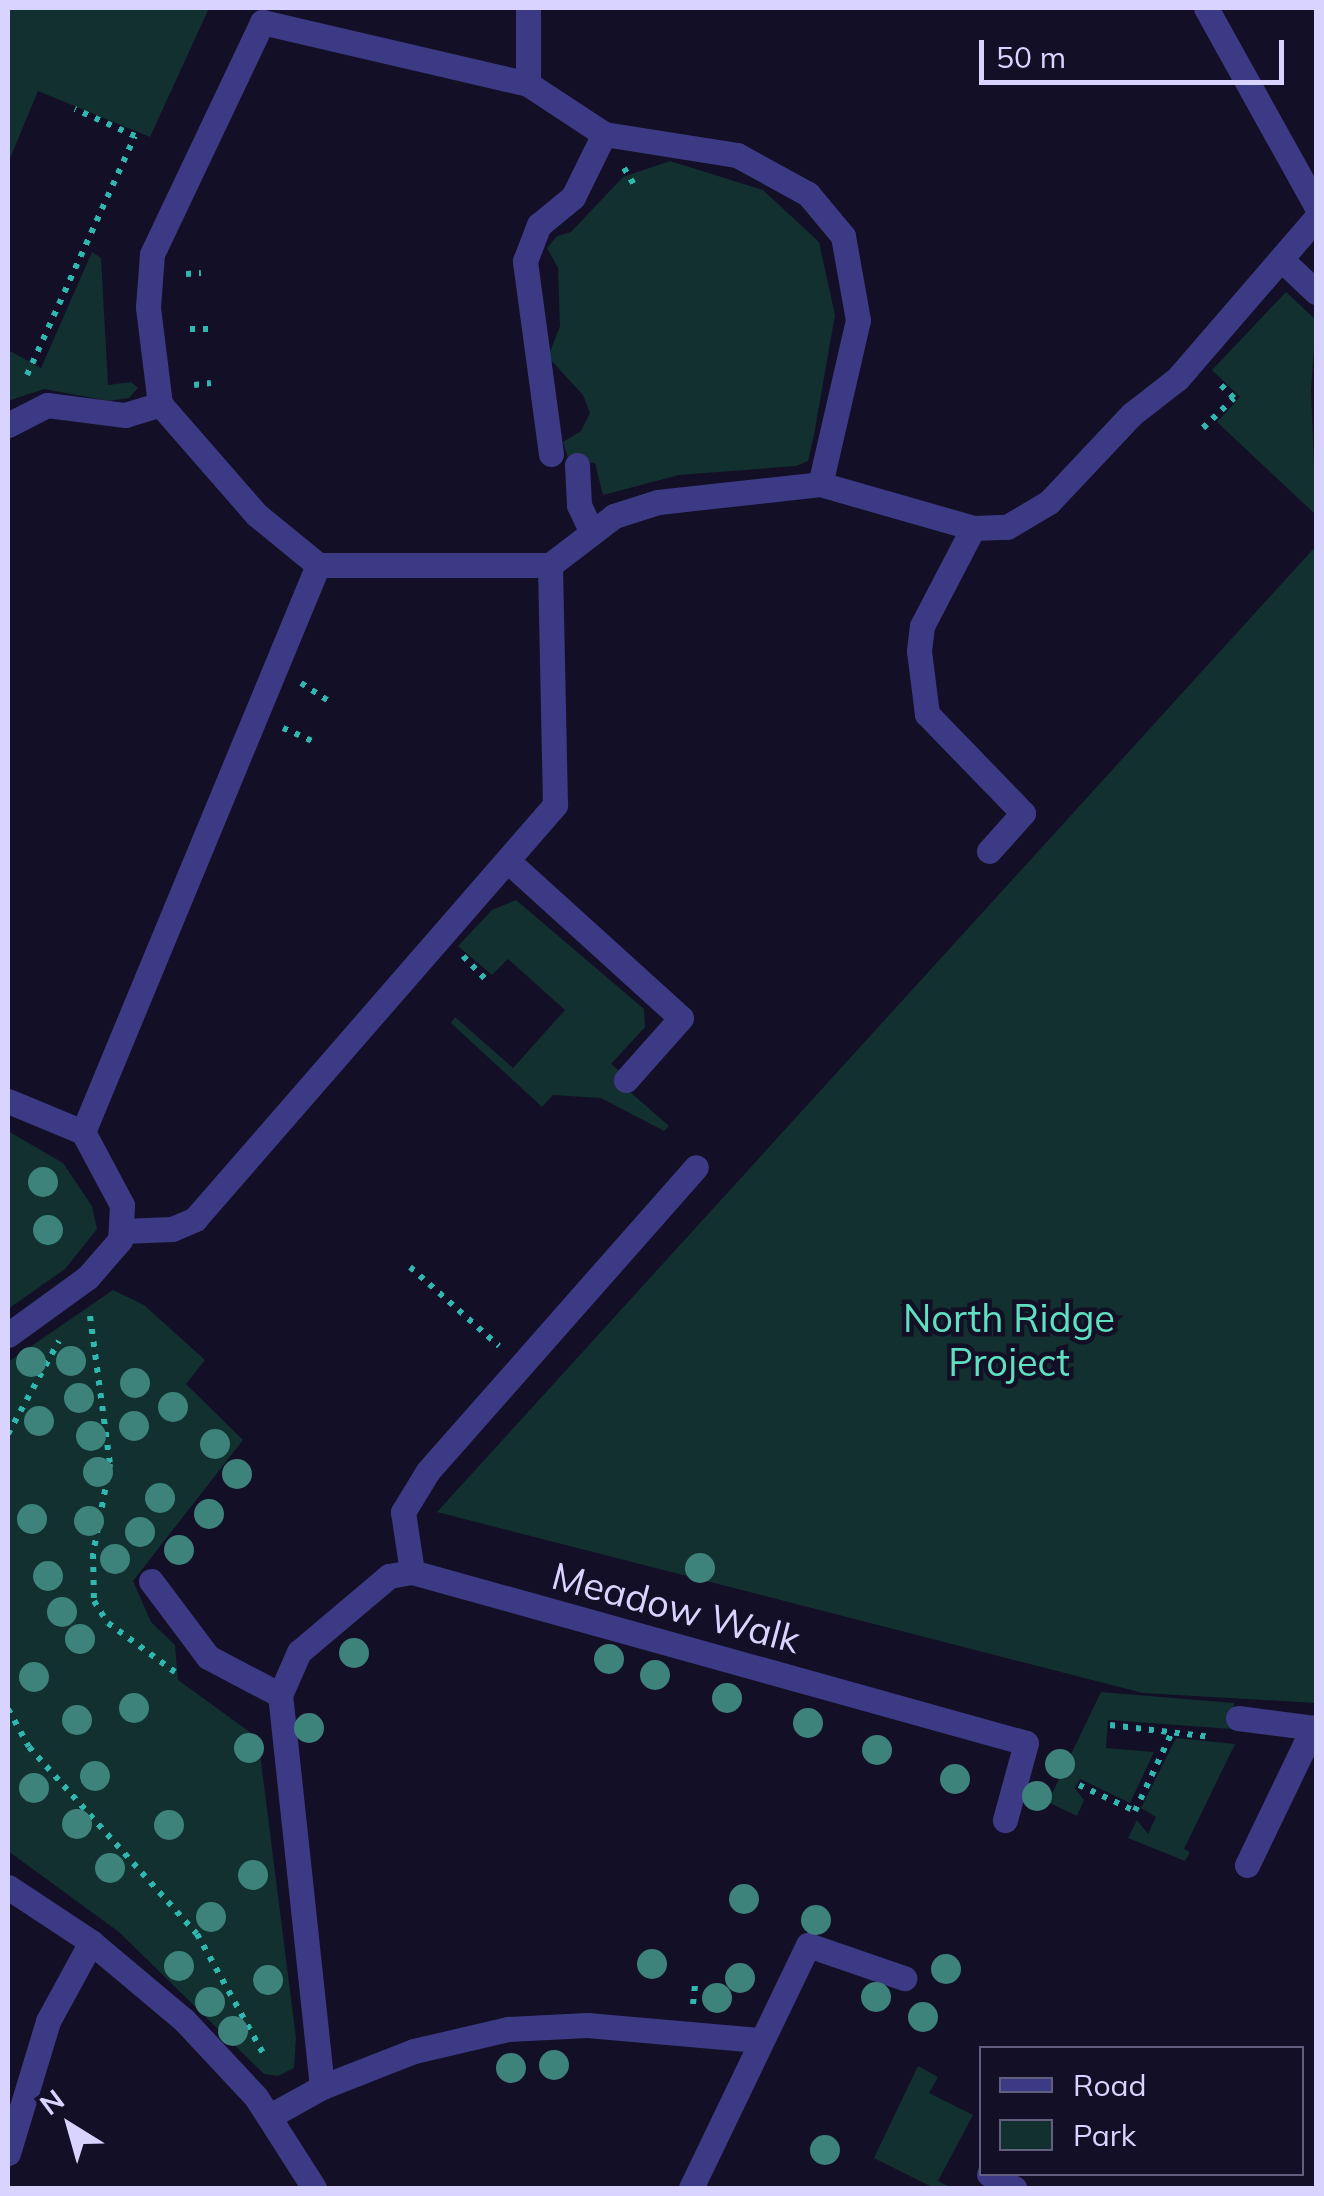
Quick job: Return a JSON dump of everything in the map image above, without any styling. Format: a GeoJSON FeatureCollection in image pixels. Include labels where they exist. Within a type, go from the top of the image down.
{"type":"FeatureCollection","features":[{"type":"Feature","properties":{"kind":"street"},"geometry":{"type":"LineString","coordinates":[[528,8],[528,84]]}},
{"type":"Feature","properties":{"kind":"street"},"geometry":{"type":"LineString","coordinates":[[1206,8],[1316,206]]}},
{"type":"Feature","properties":{"kind":"street"},"geometry":{"type":"LineString","coordinates":[[820,484],[858,320],[843,236],[808,194],[766,166],[732,154],[604,134],[528,84],[266,15],[152,254],[148,307],[160,404],[257,515],[318,565],[550,566],[591,531],[658,502],[820,484],[973,528],[1030,518],[1195,359],[1316,218]]}},
{"type":"Feature","properties":{"kind":"street"},"geometry":{"type":"LineString","coordinates":[[552,454],[525,261],[539,225],[574,198],[604,134]]}},
{"type":"Feature","properties":{"kind":"street"},"geometry":{"type":"LineString","coordinates":[[1282,261],[1316,292]]}},
{"type":"Feature","properties":{"kind":"street"},"geometry":{"type":"LineString","coordinates":[[8,424],[46,405],[125,415],[160,404]]}},
{"type":"Feature","properties":{"kind":"street"},"geometry":{"type":"LineString","coordinates":[[577,465],[579,505],[591,531]]}},
{"type":"Feature","properties":{"kind":"street"},"geometry":{"type":"LineString","coordinates":[[973,528],[922,626],[919,652],[927,714],[1023,813],[989,851]]}},
{"type":"Feature","properties":{"kind":"street"},"geometry":{"type":"LineString","coordinates":[[83,1132],[318,565]]}},
{"type":"Feature","properties":{"kind":"street"},"geometry":{"type":"LineString","coordinates":[[120,1235],[172,1229],[195,1219],[555,805],[558,789],[550,566]]}},
{"type":"Feature","properties":{"kind":"street"},"geometry":{"type":"LineString","coordinates":[[509,862],[681,1018],[626,1080]]}},
{"type":"Feature","properties":{"kind":"street"},"geometry":{"type":"LineString","coordinates":[[8,1102],[83,1132],[122,1205],[120,1235],[88,1277],[8,1336]]}},
{"type":"Feature","properties":{"kind":"street"},"geometry":{"type":"LineString","coordinates":[[322,2087],[280,1696],[299,1652],[389,1576],[412,1572],[402,1512],[428,1471],[696,1166]]}},
{"type":"Feature","properties":{"kind":"street","name":"Meadow Walk"},"geometry":{"type":"LineString","coordinates":[[412,1572],[1026,1743],[1006,1820]]}},
{"type":"Feature","properties":{"kind":"street"},"geometry":{"type":"LineString","coordinates":[[151,1580],[208,1657],[280,1696]]}},
{"type":"Feature","properties":{"kind":"street"},"geometry":{"type":"LineString","coordinates":[[1231,1729],[1315,1728],[1247,1865]]}},
{"type":"Feature","properties":{"kind":"street"},"geometry":{"type":"LineString","coordinates":[[8,1887],[91,1942],[184,2020],[270,2116],[314,2188]]}},
{"type":"Feature","properties":{"kind":"street"},"geometry":{"type":"LineString","coordinates":[[8,2153],[48,2021],[91,1942]]}},
{"type":"Feature","properties":{"kind":"street"},"geometry":{"type":"LineString","coordinates":[[691,2188],[758,2040],[808,1945],[904,1978]]}},
{"type":"Feature","properties":{"kind":"street"},"geometry":{"type":"LineString","coordinates":[[270,2116],[322,2087],[414,2051],[508,2029],[587,2024],[758,2040]]}},
{"type":"Feature","properties":{"kind":"path"},"geometry":{"type":"LineString","coordinates":[[16,380],[34,372],[135,136],[75,109]]}},
{"type":"Feature","properties":{"kind":"path"},"geometry":{"type":"LineString","coordinates":[[186,274],[201,273]]}},
{"type":"Feature","properties":{"kind":"path"},"geometry":{"type":"LineString","coordinates":[[190,329],[208,328]]}},
{"type":"Feature","properties":{"kind":"path"},"geometry":{"type":"LineString","coordinates":[[1195,359],[1234,398],[1203,428]]}},
{"type":"Feature","properties":{"kind":"path"},"geometry":{"type":"LineString","coordinates":[[194,385],[212,383]]}},
{"type":"Feature","properties":{"kind":"path"},"geometry":{"type":"LineString","coordinates":[[292,676],[329,702]]}},
{"type":"Feature","properties":{"kind":"path"},"geometry":{"type":"LineString","coordinates":[[272,724],[312,741]]}},
{"type":"Feature","properties":{"kind":"path"},"geometry":{"type":"LineString","coordinates":[[410,1267],[521,1365]]}},
{"type":"Feature","properties":{"kind":"path"},"geometry":{"type":"LineString","coordinates":[[88,1277],[110,1447],[93,1554],[94,1600],[108,1622],[190,1682]]}},
{"type":"Feature","properties":{"kind":"path"},"geometry":{"type":"LineString","coordinates":[[8,1434],[65,1328]]}},
{"type":"Feature","properties":{"kind":"path"},"geometry":{"type":"LineString","coordinates":[[8,1709],[29,1747],[197,1934],[262,2049],[274,2080],[270,2116]]}},
{"type":"Feature","properties":{"kind":"path"},"geometry":{"type":"LineString","coordinates":[[1110,1725],[1172,1732],[1231,1729]]}},
{"type":"Feature","properties":{"kind":"path"},"geometry":{"type":"LineString","coordinates":[[1079,1785],[1135,1811],[1172,1732]]}},
{"type":"Feature","properties":{"kind":"path"},"geometry":{"type":"LineString","coordinates":[[693,2008],[695,1985]]}},
{"type":"Feature","properties":{"kind":"green space"},"geometry":{"type":"Polygon","coordinates":[[[8,8],[209,8],[150,137],[38,91],[8,163],[8,8]]]}},
{"type":"Feature","properties":{"kind":"green space"},"geometry":{"type":"Polygon","coordinates":[[[670,161],[763,190],[819,242],[835,315],[814,435],[808,461],[796,466],[679,475],[603,495],[595,463],[569,461],[563,442],[581,431],[590,413],[583,395],[548,357],[560,326],[558,268],[547,248],[557,236],[571,232],[623,177],[670,161]]]}},
{"type":"Feature","properties":{"kind":"green space"},"geometry":{"type":"Polygon","coordinates":[[[92,252],[101,258],[108,385],[131,382],[138,388],[129,398],[109,401],[44,389],[8,401],[8,350],[41,368],[92,252]]]}},
{"type":"Feature","properties":{"kind":"green space"},"geometry":{"type":"Polygon","coordinates":[[[1286,292],[1316,320],[1311,390],[1316,515],[1217,422],[1240,397],[1212,370],[1286,292]]]}},
{"type":"Feature","properties":{"kind":"green space","name":"North Ridge Project"},"geometry":{"type":"Polygon","coordinates":[[[1316,546],[1316,1703],[1143,1693],[437,1512],[1316,546]]]}},
{"type":"Feature","properties":{"kind":"green space"},"geometry":{"type":"Polygon","coordinates":[[[516,900],[644,1009],[645,1027],[611,1064],[627,1077],[621,1084],[669,1126],[664,1131],[601,1098],[553,1095],[542,1107],[451,1023],[455,1017],[513,1068],[565,1010],[508,959],[492,975],[458,946],[492,910],[516,900]]]}},
{"type":"Feature","properties":{"kind":"green space"},"geometry":{"type":"Polygon","coordinates":[[[8,1131],[63,1163],[92,1206],[97,1229],[65,1269],[8,1309],[8,1131]]]}},
{"type":"Feature","properties":{"kind":"green space"},"geometry":{"type":"Polygon","coordinates":[[[113,1290],[144,1305],[205,1360],[186,1384],[243,1440],[133,1581],[151,1622],[175,1645],[178,1680],[258,1738],[296,2038],[294,2068],[278,2076],[264,2074],[119,1932],[8,1851],[8,1362],[113,1290]]]}},
{"type":"Feature","properties":{"kind":"green space"},"geometry":{"type":"Polygon","coordinates":[[[1101,1692],[1234,1703],[1232,1729],[1108,1720],[1106,1748],[1154,1752],[1130,1803],[1080,1779],[1075,1788],[1084,1800],[1077,1816],[1048,1802],[1101,1692]]]}},
{"type":"Feature","properties":{"kind":"green space"},"geometry":{"type":"Polygon","coordinates":[[[1176,1738],[1235,1744],[1184,1849],[1190,1852],[1185,1861],[1128,1838],[1137,1820],[1148,1834],[1156,1817],[1141,1808],[1176,1738]]]}},
{"type":"Feature","properties":{"kind":"green space"},"geometry":{"type":"Polygon","coordinates":[[[918,2066],[938,2077],[929,2093],[973,2115],[938,2181],[952,2188],[934,2188],[874,2158],[918,2066]]]}}]}
